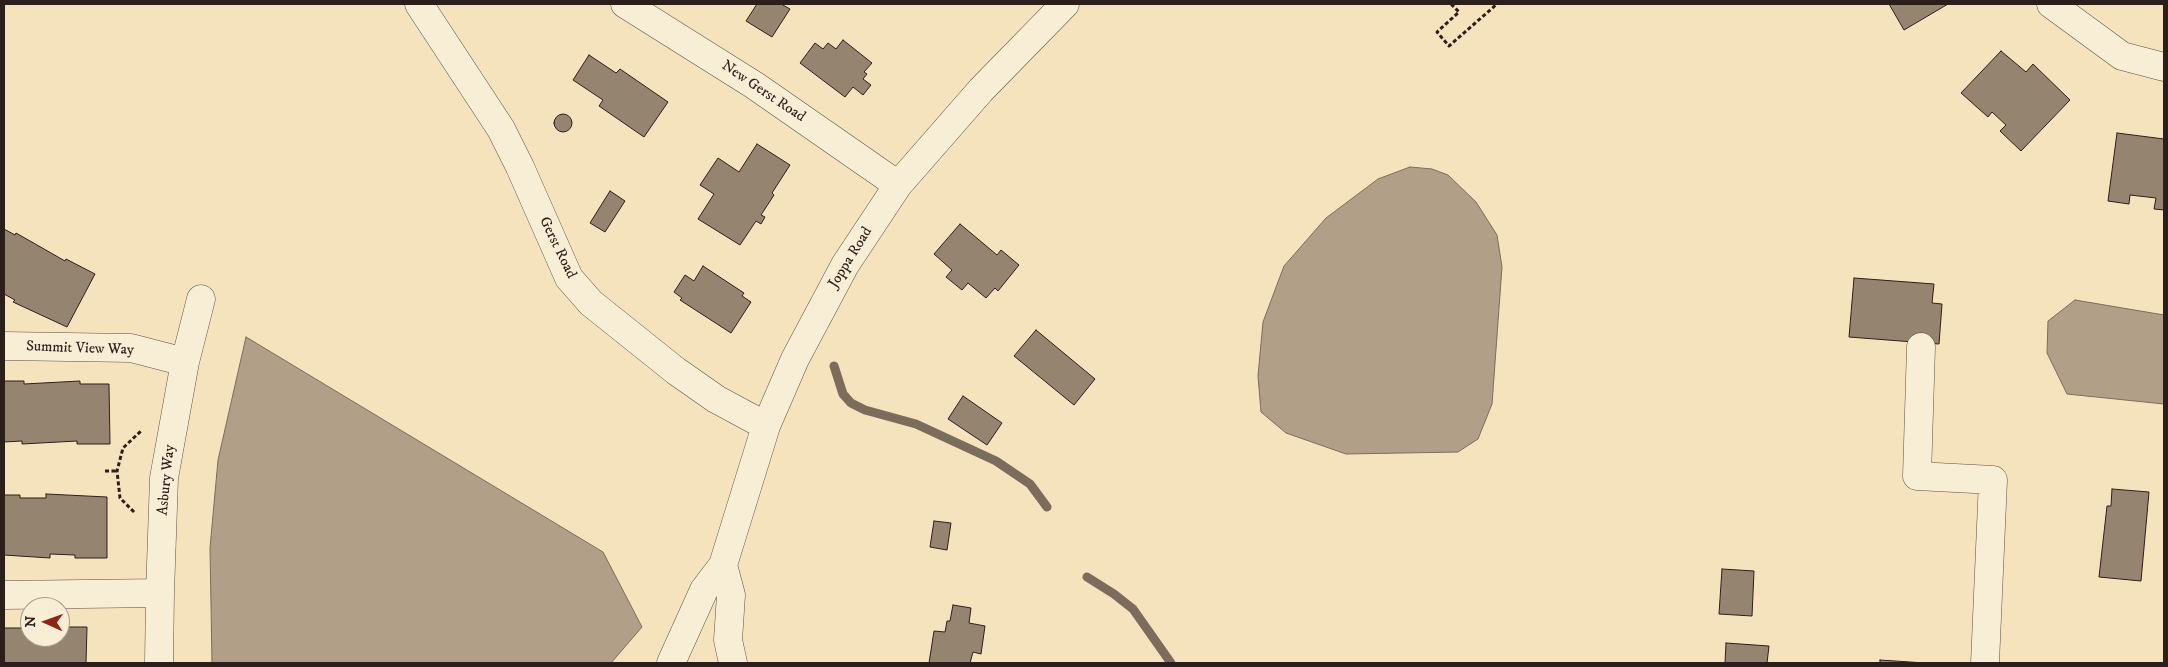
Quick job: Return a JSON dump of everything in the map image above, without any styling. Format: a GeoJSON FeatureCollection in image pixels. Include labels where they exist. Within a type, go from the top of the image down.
{"type":"FeatureCollection","features":[{"type":"Feature","properties":{"kind":"street","name":"Gerst Road"},"geometry":{"type":"LineString","coordinates":[[420,4],[501,129],[520,167],[569,278],[591,303],[676,371],[716,399],[766,426]]}},
{"type":"Feature","properties":{"kind":"street","name":"New Gerst Road"},"geometry":{"type":"LineString","coordinates":[[624,4],[754,85],[898,185]]}},
{"type":"Feature","properties":{"kind":"street","name":"Joppa Road"},"geometry":{"type":"LineString","coordinates":[[671,663],[704,590],[723,565],[766,426],[795,359],[845,266],[898,185],[981,90],[1066,4]]}},
{"type":"Feature","properties":{"kind":"street"},"geometry":{"type":"LineString","coordinates":[[2051,4],[2122,56],[2164,67]]}},
{"type":"Feature","properties":{"kind":"street","name":"Asbury Way"},"geometry":{"type":"LineString","coordinates":[[159,663],[164,478],[185,362],[201,299]]}},
{"type":"Feature","properties":{"kind":"street","name":"Summit View Way"},"geometry":{"type":"LineString","coordinates":[[4,346],[130,348],[185,362]]}},
{"type":"Feature","properties":{"kind":"street"},"geometry":{"type":"LineString","coordinates":[[1921,347],[1917,476],[1993,480],[1985,663]]}},
{"type":"Feature","properties":{"kind":"street"},"geometry":{"type":"LineString","coordinates":[[723,565],[731,595],[728,640],[733,663]]}},
{"type":"Feature","properties":{"kind":"street"},"geometry":{"type":"LineString","coordinates":[[4,595],[160,593]]}},
{"type":"Feature","properties":{"kind":"path"},"geometry":{"type":"LineString","coordinates":[[1451,4],[1459,12],[1438,32],[1449,46],[1496,4]]}},
{"type":"Feature","properties":{"kind":"path"},"geometry":{"type":"LineString","coordinates":[[134,512],[120,498],[118,471],[123,448],[143,430]]}},
{"type":"Feature","properties":{"kind":"path"},"geometry":{"type":"LineString","coordinates":[[105,471],[118,471]]}},
{"type":"Feature","properties":{"kind":"shaded area"},"geometry":{"type":"Polygon","coordinates":[[[1410,167],[1432,169],[1448,175],[1476,202],[1497,235],[1502,267],[1492,404],[1478,439],[1458,452],[1346,454],[1286,433],[1261,412],[1258,376],[1263,322],[1284,266],[1326,218],[1378,179],[1410,167]]]}},
{"type":"Feature","properties":{"kind":"shaded area"},"geometry":{"type":"Polygon","coordinates":[[[2075,300],[2164,315],[2164,404],[2067,394],[2047,353],[2048,321],[2075,300]]]}},
{"type":"Feature","properties":{"kind":"shaded area"},"geometry":{"type":"Polygon","coordinates":[[[246,337],[603,552],[642,627],[611,663],[212,663],[210,548],[218,460],[246,337]]]}},
{"type":"Feature","properties":{"kind":"building"},"geometry":{"type":"Polygon","coordinates":[[[757,4],[781,4],[790,9],[772,37],[746,21],[757,4]]]}},
{"type":"Feature","properties":{"kind":"building"},"geometry":{"type":"Polygon","coordinates":[[[1889,4],[1948,4],[1904,30],[1889,4]]]}},
{"type":"Feature","properties":{"kind":"building"},"geometry":{"type":"Polygon","coordinates":[[[843,40],[872,63],[864,72],[867,74],[863,79],[871,85],[863,95],[853,87],[845,97],[800,63],[815,43],[823,49],[828,43],[836,49],[843,40]]]}},
{"type":"Feature","properties":{"kind":"building"},"geometry":{"type":"Polygon","coordinates":[[[2001,51],[2026,72],[2033,64],[2070,100],[2021,151],[2000,131],[2006,125],[1992,112],[1988,117],[1961,93],[2001,51]]]}},
{"type":"Feature","properties":{"kind":"building"},"geometry":{"type":"Polygon","coordinates":[[[589,55],[616,73],[620,69],[668,102],[644,137],[599,106],[603,100],[573,80],[589,55]]]}},
{"type":"Feature","properties":{"kind":"building"},"geometry":{"type":"Polygon","coordinates":[[[559,114],[567,114],[572,119],[570,130],[559,132],[554,127],[554,119],[559,114]]]}},
{"type":"Feature","properties":{"kind":"building"},"geometry":{"type":"Polygon","coordinates":[[[2117,133],[2164,139],[2164,210],[2154,209],[2156,198],[2130,195],[2129,204],[2108,201],[2117,133]]]}},
{"type":"Feature","properties":{"kind":"building"},"geometry":{"type":"Polygon","coordinates":[[[757,144],[790,165],[772,193],[774,195],[761,215],[765,217],[761,224],[756,221],[740,245],[698,219],[714,194],[700,185],[718,158],[739,172],[757,144]]]}},
{"type":"Feature","properties":{"kind":"building"},"geometry":{"type":"Polygon","coordinates":[[[610,191],[625,201],[605,232],[590,223],[610,191]]]}},
{"type":"Feature","properties":{"kind":"building"},"geometry":{"type":"Polygon","coordinates":[[[960,224],[997,255],[1001,250],[1019,265],[998,291],[995,288],[986,298],[968,283],[962,290],[946,277],[952,270],[934,254],[960,224]]]}},
{"type":"Feature","properties":{"kind":"building"},"geometry":{"type":"Polygon","coordinates":[[[4,229],[15,235],[16,233],[65,261],[66,259],[95,274],[67,327],[13,302],[15,300],[4,294],[4,229]]]}},
{"type":"Feature","properties":{"kind":"building"},"geometry":{"type":"Polygon","coordinates":[[[703,266],[744,293],[742,296],[751,302],[731,333],[680,300],[682,298],[674,292],[685,275],[694,281],[703,266]]]}},
{"type":"Feature","properties":{"kind":"building"},"geometry":{"type":"Polygon","coordinates":[[[1854,278],[1934,284],[1932,303],[1942,304],[1939,344],[1849,337],[1854,278]]]}},
{"type":"Feature","properties":{"kind":"building"},"geometry":{"type":"Polygon","coordinates":[[[1036,330],[1095,379],[1074,405],[1014,356],[1036,330]]]}},
{"type":"Feature","properties":{"kind":"building"},"geometry":{"type":"Polygon","coordinates":[[[4,381],[24,381],[24,384],[80,381],[80,384],[109,384],[110,444],[77,444],[77,441],[22,444],[22,441],[4,442],[4,381]]]}},
{"type":"Feature","properties":{"kind":"building"},"geometry":{"type":"Polygon","coordinates":[[[963,396],[1002,423],[987,445],[948,419],[963,396]]]}},
{"type":"Feature","properties":{"kind":"building"},"geometry":{"type":"Polygon","coordinates":[[[2112,489],[2149,492],[2141,581],[2099,577],[2107,506],[2111,506],[2112,489]]]}},
{"type":"Feature","properties":{"kind":"building"},"geometry":{"type":"Polygon","coordinates":[[[46,494],[107,497],[107,558],[75,558],[75,555],[50,554],[50,558],[4,555],[4,495],[20,495],[20,498],[46,498],[46,494]]]}},
{"type":"Feature","properties":{"kind":"building"},"geometry":{"type":"Polygon","coordinates":[[[934,521],[951,523],[947,550],[930,547],[934,521]]]}},
{"type":"Feature","properties":{"kind":"building"},"geometry":{"type":"Polygon","coordinates":[[[1722,569],[1754,571],[1752,616],[1719,614],[1722,569]]]}},
{"type":"Feature","properties":{"kind":"building"},"geometry":{"type":"Polygon","coordinates":[[[953,605],[971,608],[969,623],[985,626],[981,654],[973,652],[970,663],[929,663],[934,631],[945,632],[947,621],[950,621],[953,605]]]}},
{"type":"Feature","properties":{"kind":"building"},"geometry":{"type":"Polygon","coordinates":[[[70,627],[87,627],[86,663],[4,663],[4,628],[20,628],[20,647],[70,647],[70,627]]]}},
{"type":"Feature","properties":{"kind":"building"},"geometry":{"type":"Polygon","coordinates":[[[1726,643],[1769,646],[1767,663],[1725,663],[1726,643]]]}},
{"type":"Feature","properties":{"kind":"building"},"geometry":{"type":"Polygon","coordinates":[[[1880,660],[1925,663],[1880,663],[1880,660]]]}},
{"type":"Feature","properties":{"kind":"waterway"},"geometry":{"type":"LineString","coordinates":[[834,366],[843,394],[851,403],[865,410],[916,424],[996,461],[1030,484],[1047,507]]}},
{"type":"Feature","properties":{"kind":"waterway"},"geometry":{"type":"LineString","coordinates":[[1087,577],[1133,609],[1171,663]]}}]}
